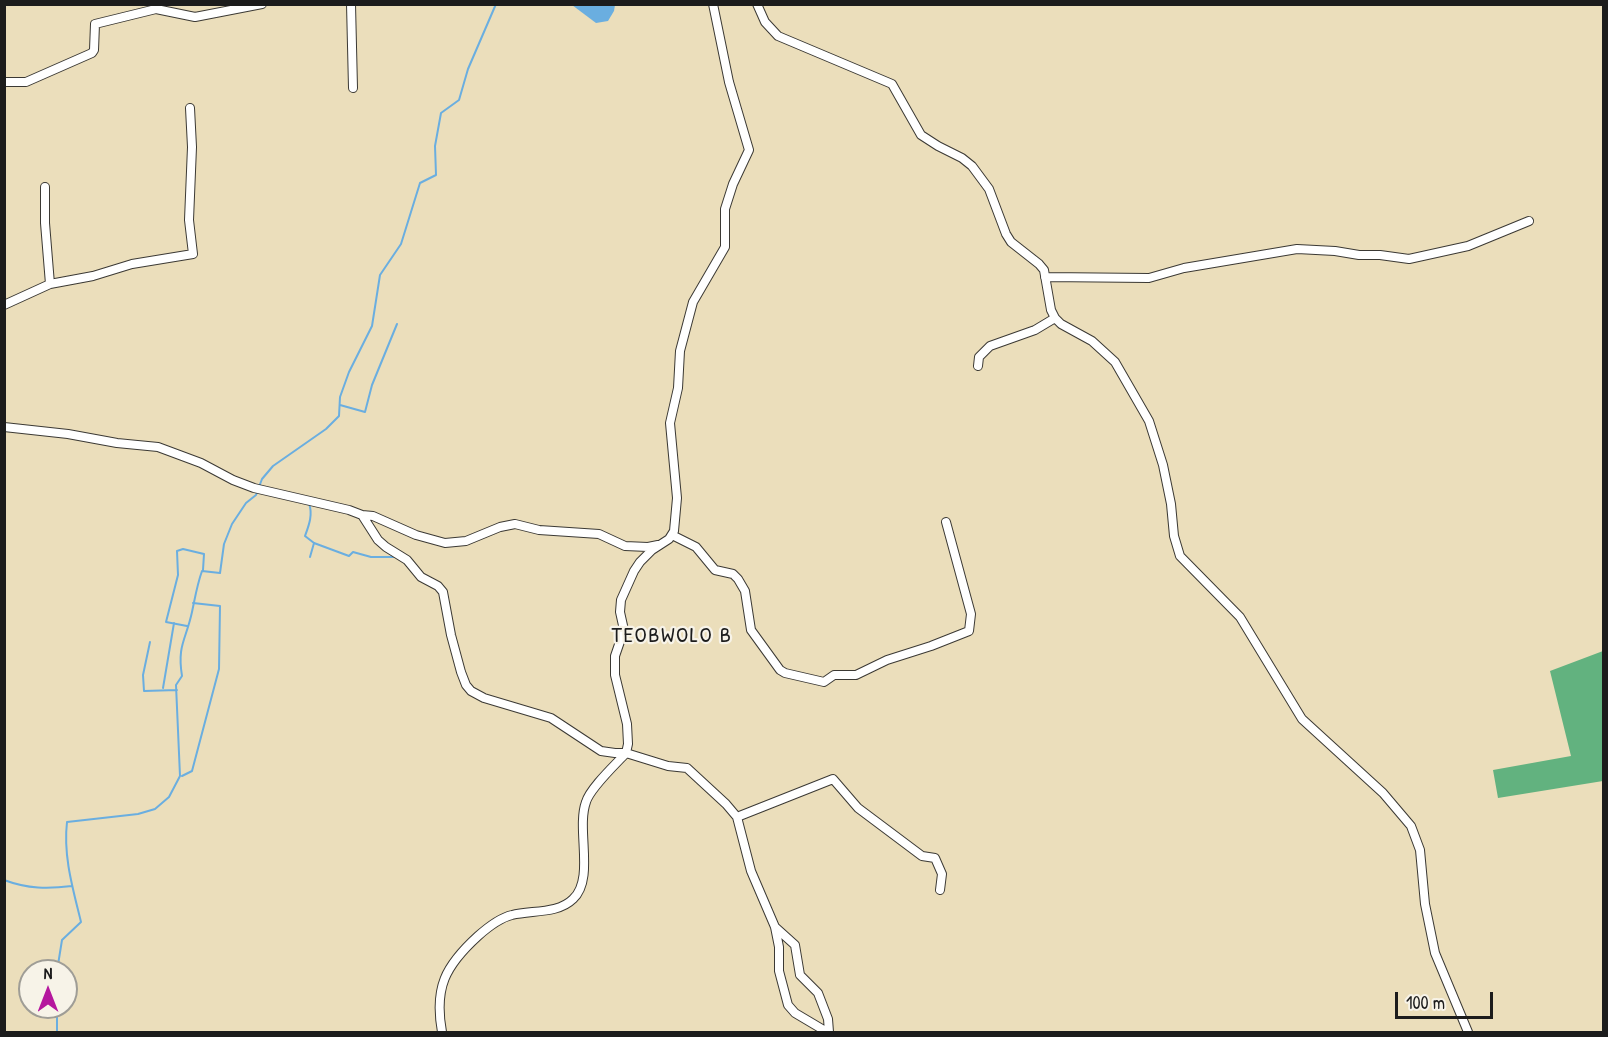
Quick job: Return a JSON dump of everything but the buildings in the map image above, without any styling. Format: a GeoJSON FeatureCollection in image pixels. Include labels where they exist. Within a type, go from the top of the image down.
{"type":"FeatureCollection","features":[{"type":"Feature","properties":{"kind":"street"},"geometry":{"type":"LineString","coordinates":[[4,82],[26,82],[92,53],[95,24],[156,9],[195,17],[262,4]]}},
{"type":"Feature","properties":{"kind":"street"},"geometry":{"type":"LineString","coordinates":[[351,4],[353,88]]}},
{"type":"Feature","properties":{"kind":"street"},"geometry":{"type":"LineString","coordinates":[[442,1032],[439,1002],[442,986],[446,971],[461,952],[500,920],[511,915],[562,906],[578,893],[583,877],[583,817],[586,799],[626,753],[627,724],[616,686],[615,665],[616,650],[624,630],[620,612],[621,600],[640,562],[672,535],[676,522],[677,498],[670,423],[678,388],[680,351],[693,302],[725,247],[725,209],[733,184],[749,150],[729,82],[713,4]]}},
{"type":"Feature","properties":{"kind":"street"},"geometry":{"type":"LineString","coordinates":[[757,4],[765,22],[778,36],[892,84],[921,135],[938,147],[962,158],[992,194],[1011,242],[1044,270],[1051,310],[1055,318],[1061,324],[1088,338],[1112,358],[1146,415],[1163,465],[1171,504],[1173,536],[1180,556],[1240,617],[1302,719],[1383,793],[1411,826],[1420,850],[1425,904],[1435,953],[1468,1032]]}},
{"type":"Feature","properties":{"kind":"street"},"geometry":{"type":"LineString","coordinates":[[4,305],[50,284],[93,276],[132,264],[192,254],[189,220],[192,147],[190,108]]}},
{"type":"Feature","properties":{"kind":"street"},"geometry":{"type":"LineString","coordinates":[[45,187],[45,223],[50,284]]}},
{"type":"Feature","properties":{"kind":"street"},"geometry":{"type":"LineString","coordinates":[[1045,277],[1149,278],[1184,268],[1297,249],[1409,259],[1468,246],[1529,221]]}},
{"type":"Feature","properties":{"kind":"street"},"geometry":{"type":"LineString","coordinates":[[978,366],[979,357],[990,346],[1035,330],[1055,318]]}},
{"type":"Feature","properties":{"kind":"street"},"geometry":{"type":"LineString","coordinates":[[4,427],[158,447],[201,463],[254,488],[349,510],[379,519],[412,534],[445,543],[466,541],[500,526],[515,524],[539,530],[598,534],[619,544],[633,547],[662,544]]}},
{"type":"Feature","properties":{"kind":"street"},"geometry":{"type":"LineString","coordinates":[[362,515],[378,540],[407,560],[421,577],[438,586],[443,592],[461,672],[471,691],[484,698],[551,718],[601,751],[626,753],[668,766],[687,768],[713,791],[736,817],[751,871],[775,927],[779,947],[779,971],[788,1005],[795,1013],[828,1032],[828,1019],[818,993],[800,975],[795,945],[775,927]]}},
{"type":"Feature","properties":{"kind":"street"},"geometry":{"type":"LineString","coordinates":[[672,535],[696,547],[715,570],[733,574],[738,579],[745,591],[751,630],[780,670],[784,673],[824,682],[834,675],[861,674],[887,660],[969,631],[971,614],[946,522]]}},
{"type":"Feature","properties":{"kind":"street"},"geometry":{"type":"LineString","coordinates":[[736,817],[833,779],[858,808],[922,856],[935,858],[942,874],[939,890]]}},
{"type":"Feature","properties":{"kind":"green space"},"geometry":{"type":"Polygon","coordinates":[[[1603,651],[1603,781],[1498,798],[1493,770],[1571,756],[1550,671],[1603,651]]]}},
{"type":"Feature","properties":{"kind":"water"},"geometry":{"type":"Polygon","coordinates":[[[572,5],[615,5],[608,21],[596,23],[572,5]]]}},
{"type":"Feature","properties":{"kind":"waterway"},"geometry":{"type":"LineString","coordinates":[[59,959],[62,940],[81,922],[66,847],[67,822],[138,814],[155,809],[169,797],[180,776],[176,685],[182,676],[181,650],[202,571],[220,573],[224,544],[232,524],[246,503],[256,495],[262,479],[273,466],[326,429],[339,416],[340,397],[349,372],[372,326],[380,275],[401,244],[420,183],[436,175],[435,146],[441,113],[459,100],[468,69],[496,4]]}},
{"type":"Feature","properties":{"kind":"waterway"},"geometry":{"type":"LineString","coordinates":[[340,405],[365,412],[372,385],[397,324]]}},
{"type":"Feature","properties":{"kind":"waterway"},"geometry":{"type":"LineString","coordinates":[[309,503],[311,516],[305,536],[314,543],[349,556],[353,552],[371,557],[396,557]]}},
{"type":"Feature","properties":{"kind":"waterway"},"geometry":{"type":"LineString","coordinates":[[310,557],[314,543]]}},
{"type":"Feature","properties":{"kind":"waterway"},"geometry":{"type":"LineString","coordinates":[[187,626],[166,622],[178,575],[177,551],[183,549],[204,554],[203,570]]}},
{"type":"Feature","properties":{"kind":"waterway"},"geometry":{"type":"LineString","coordinates":[[182,776],[192,771],[219,669],[220,606],[193,603]]}},
{"type":"Feature","properties":{"kind":"waterway"},"geometry":{"type":"LineString","coordinates":[[163,688],[174,623]]}},
{"type":"Feature","properties":{"kind":"waterway"},"geometry":{"type":"LineString","coordinates":[[150,642],[143,675],[144,691],[177,690]]}},
{"type":"Feature","properties":{"kind":"waterway"},"geometry":{"type":"LineString","coordinates":[[4,880],[38,888],[72,886]]}},
{"type":"Feature","properties":{"kind":"waterway"},"geometry":{"type":"LineString","coordinates":[[57,1019],[57,1032]]}},
{"type":"Feature","properties":{"kind":"district","name":"TEOBWOLO B"},"geometry":{"type":"Point","coordinates":[672,636]}}]}
